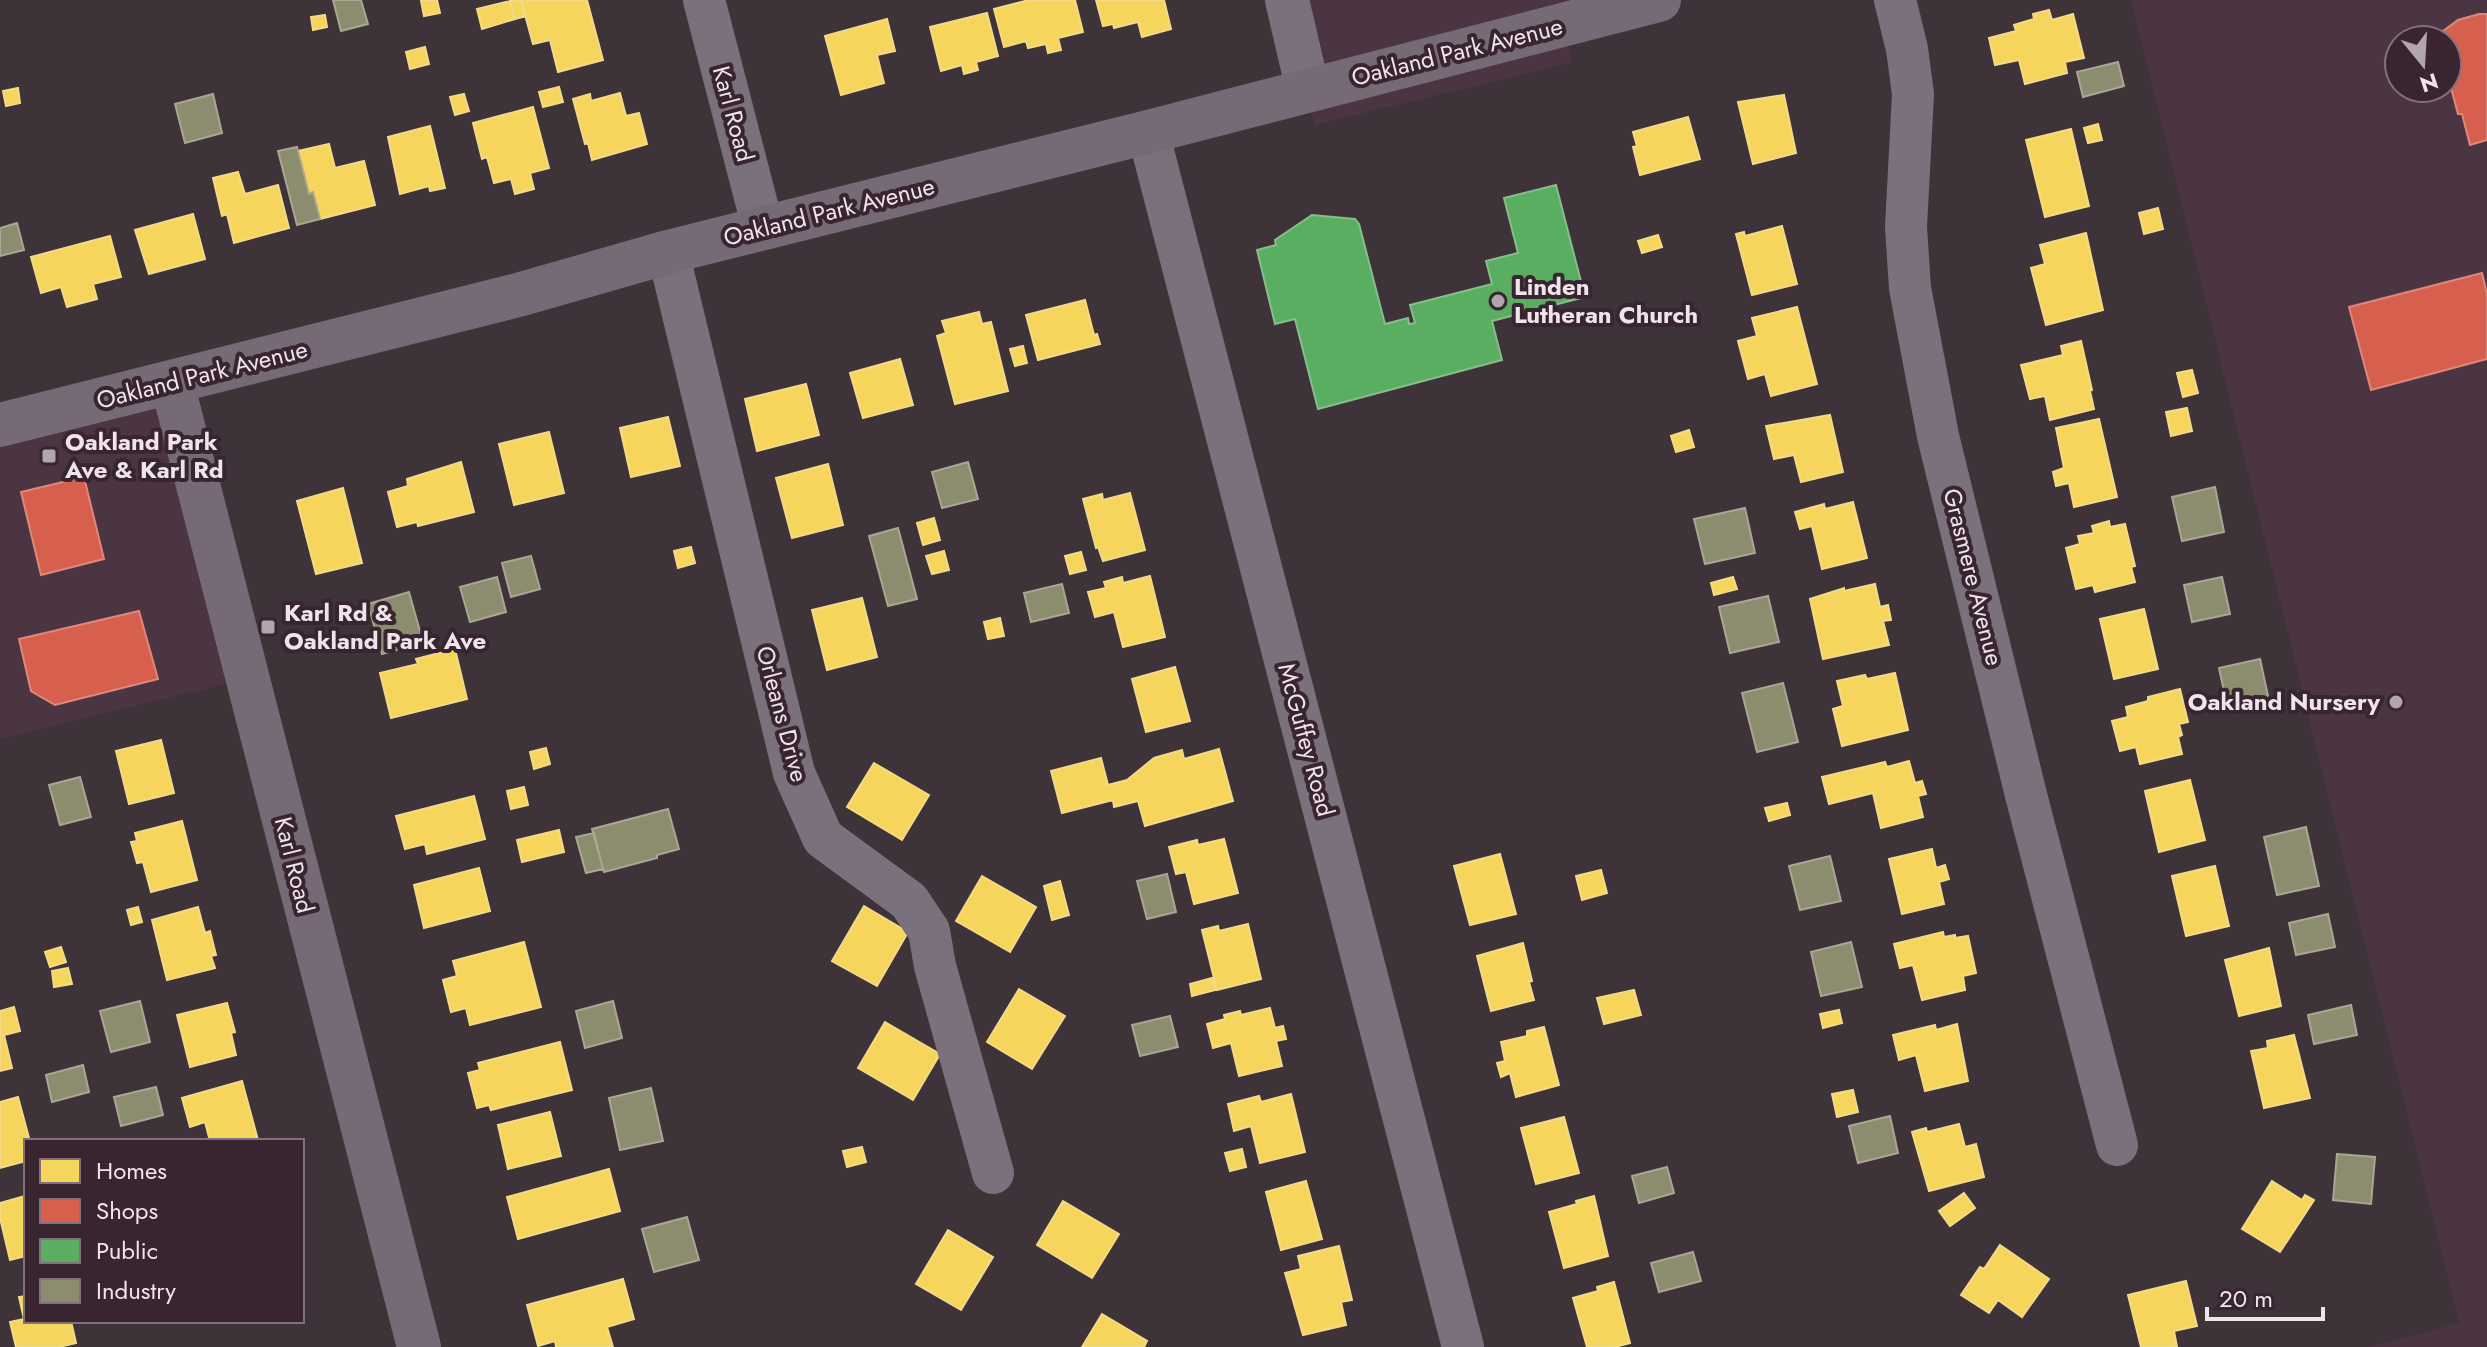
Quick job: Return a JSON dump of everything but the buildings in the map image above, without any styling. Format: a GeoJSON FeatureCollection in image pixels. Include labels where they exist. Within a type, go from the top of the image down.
{"type":"FeatureCollection","features":[{"type":"Feature","properties":{"kind":"main road","name":"Oakland Park Avenue"},"geometry":{"type":"LineString","coordinates":[[0,425],[518,295],[668,252],[1659,0]]}},
{"type":"Feature","properties":{"kind":"main road","name":"Karl Road"},"geometry":{"type":"LineString","coordinates":[[172,383],[419,1347]]}},
{"type":"Feature","properties":{"kind":"street","name":"Karl Road"},"geometry":{"type":"LineString","coordinates":[[704,0],[763,228]]}},
{"type":"Feature","properties":{"kind":"street"},"geometry":{"type":"LineString","coordinates":[[1287,0],[1308,90]]}},
{"type":"Feature","properties":{"kind":"street","name":"Grasmere Avenue"},"geometry":{"type":"LineString","coordinates":[[1895,0],[1907,49],[1913,94],[1906,227],[1910,288],[1938,436],[2026,795],[2117,1145]]}},
{"type":"Feature","properties":{"kind":"street","name":"McGuffey Road"},"geometry":{"type":"LineString","coordinates":[[1148,132],[1463,1347]]}},
{"type":"Feature","properties":{"kind":"street","name":"Orleans Drive"},"geometry":{"type":"LineString","coordinates":[[668,252],[794,773],[823,838],[909,901],[929,931],[935,966],[993,1173]]}},
{"type":"Feature","properties":{"kind":"shaded area"},"geometry":{"type":"Polygon","coordinates":[[[1284,0],[1662,0],[1563,25],[1572,62],[1315,125],[1284,0]]]}},
{"type":"Feature","properties":{"kind":"shaded area","name":"Oakland Nursery"},"geometry":{"type":"Polygon","coordinates":[[[2131,0],[2487,0],[2487,1347],[2368,1347],[2459,1323],[2131,0]]]}},
{"type":"Feature","properties":{"kind":"shaded area"},"geometry":{"type":"Polygon","coordinates":[[[176,389],[246,679],[0,739],[0,432],[176,389]]]}},
{"type":"Feature","properties":{"kind":"place","name":"Linden Lutheran Church"},"geometry":{"type":"Point","coordinates":[1498,301]}},
{"type":"Feature","properties":{"kind":"place","name":"Oakland Park Ave & Karl Rd"},"geometry":{"type":"Point","coordinates":[49,456]}},
{"type":"Feature","properties":{"kind":"place","name":"Karl Rd & Oakland Park Ave"},"geometry":{"type":"Point","coordinates":[268,627]}},
{"type":"Feature","properties":{"kind":"place","name":"Oakland Nursery"},"geometry":{"type":"Point","coordinates":[2396,702]}}]}
